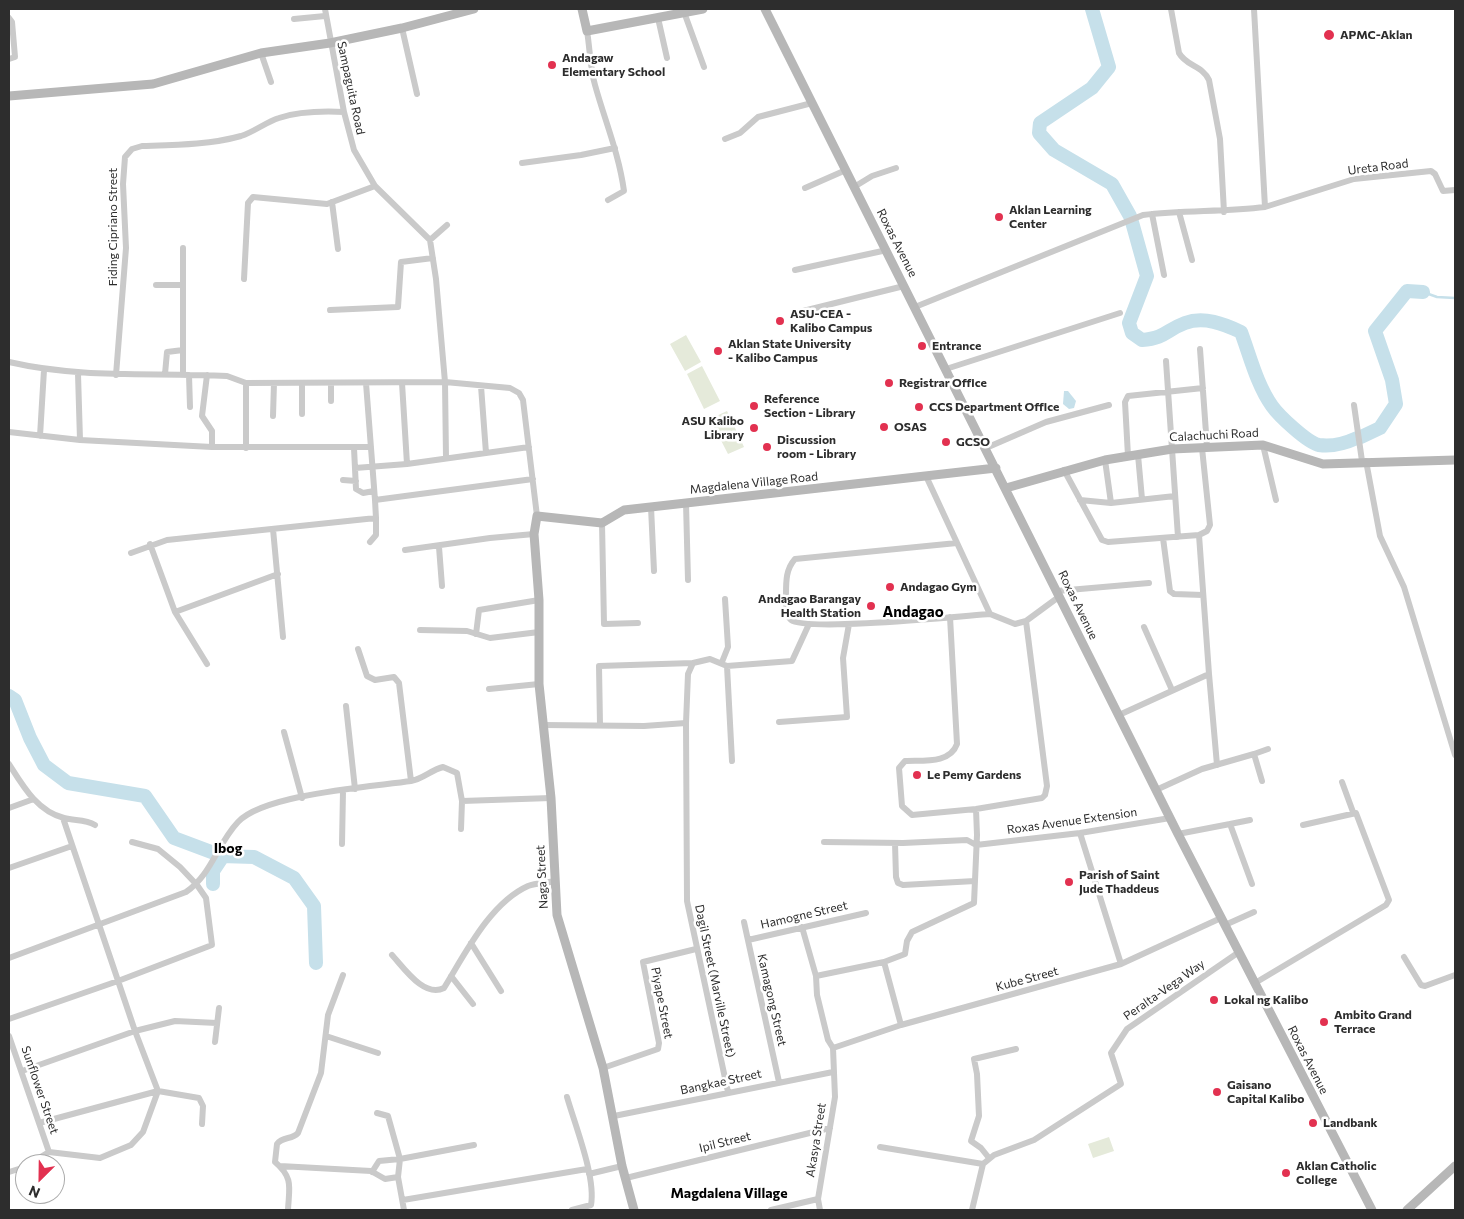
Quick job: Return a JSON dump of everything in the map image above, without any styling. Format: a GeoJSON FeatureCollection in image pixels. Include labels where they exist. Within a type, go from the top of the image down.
{"type":"FeatureCollection","features":[{"type":"Feature","properties":{"kind":"street","name":"Sampaguita Road"},"geometry":{"type":"LineString","coordinates":[[325,9],[344,112],[354,150],[375,186],[430,240]]}},
{"type":"Feature","properties":{"kind":"street"},"geometry":{"type":"LineString","coordinates":[[9,96],[153,84],[261,53],[330,43],[402,28],[474,9]]}},
{"type":"Feature","properties":{"kind":"street"},"geometry":{"type":"LineString","coordinates":[[582,9],[594,84],[616,148],[624,191],[608,200]]}},
{"type":"Feature","properties":{"kind":"street"},"geometry":{"type":"LineString","coordinates":[[587,31],[703,9]]}},
{"type":"Feature","properties":{"kind":"street","name":"Roxas Avenue"},"geometry":{"type":"LineString","coordinates":[[765,9],[1178,834],[1372,1210]]}},
{"type":"Feature","properties":{"kind":"street"},"geometry":{"type":"LineString","coordinates":[[1171,9],[1182,58],[1201,69],[1209,80],[1220,139],[1224,212]]}},
{"type":"Feature","properties":{"kind":"street"},"geometry":{"type":"LineString","coordinates":[[915,307],[1016,268],[1134,218],[1152,214],[1224,212],[1265,207],[1254,9]]}},
{"type":"Feature","properties":{"kind":"street"},"geometry":{"type":"LineString","coordinates":[[684,12],[704,67]]}},
{"type":"Feature","properties":{"kind":"street"},"geometry":{"type":"LineString","coordinates":[[294,20],[326,16]]}},
{"type":"Feature","properties":{"kind":"street"},"geometry":{"type":"LineString","coordinates":[[9,18],[12,22],[15,57],[9,59]]}},
{"type":"Feature","properties":{"kind":"street"},"geometry":{"type":"LineString","coordinates":[[658,18],[667,58]]}},
{"type":"Feature","properties":{"kind":"street"},"geometry":{"type":"LineString","coordinates":[[402,28],[416,94]]}},
{"type":"Feature","properties":{"kind":"street"},"geometry":{"type":"LineString","coordinates":[[261,53],[271,82]]}},
{"type":"Feature","properties":{"kind":"street"},"geometry":{"type":"LineString","coordinates":[[725,139],[740,133],[758,117],[812,102]]}},
{"type":"Feature","properties":{"kind":"street","name":"Fiding Cipriano Street"},"geometry":{"type":"LineString","coordinates":[[116,375],[126,248],[123,184],[125,158],[132,149],[142,146],[214,142],[244,135],[258,126],[280,117],[323,111],[344,112]]}},
{"type":"Feature","properties":{"kind":"street"},"geometry":{"type":"LineString","coordinates":[[522,163],[616,148]]}},
{"type":"Feature","properties":{"kind":"street"},"geometry":{"type":"LineString","coordinates":[[854,186],[872,176],[896,168]]}},
{"type":"Feature","properties":{"kind":"street"},"geometry":{"type":"LineString","coordinates":[[805,188],[846,170]]}},
{"type":"Feature","properties":{"kind":"street","name":"Ureta Road"},"geometry":{"type":"LineString","coordinates":[[1265,207],[1354,180],[1431,171],[1435,174],[1443,191],[1455,190]]}},
{"type":"Feature","properties":{"kind":"street"},"geometry":{"type":"LineString","coordinates":[[244,279],[248,203],[253,197],[312,204],[332,202],[375,186]]}},
{"type":"Feature","properties":{"kind":"street"},"geometry":{"type":"LineString","coordinates":[[332,202],[338,249]]}},
{"type":"Feature","properties":{"kind":"street"},"geometry":{"type":"LineString","coordinates":[[1179,212],[1192,260]]}},
{"type":"Feature","properties":{"kind":"street"},"geometry":{"type":"LineString","coordinates":[[1152,214],[1164,275]]}},
{"type":"Feature","properties":{"kind":"street"},"geometry":{"type":"LineString","coordinates":[[446,458],[445,382],[430,240],[447,226]]}},
{"type":"Feature","properties":{"kind":"street"},"geometry":{"type":"LineString","coordinates":[[183,248],[183,350],[190,407]]}},
{"type":"Feature","properties":{"kind":"street"},"geometry":{"type":"LineString","coordinates":[[795,270],[886,250]]}},
{"type":"Feature","properties":{"kind":"street"},"geometry":{"type":"LineString","coordinates":[[330,310],[398,307],[400,262],[433,258]]}},
{"type":"Feature","properties":{"kind":"street"},"geometry":{"type":"LineString","coordinates":[[156,285],[183,285]]}},
{"type":"Feature","properties":{"kind":"street"},"geometry":{"type":"LineString","coordinates":[[794,313],[904,286]]}},
{"type":"Feature","properties":{"kind":"street"},"geometry":{"type":"LineString","coordinates":[[946,369],[1120,313]]}},
{"type":"Feature","properties":{"kind":"street"},"geometry":{"type":"LineString","coordinates":[[1064,470],[1102,540],[1108,542],[1178,537],[1199,535],[1207,531],[1210,522],[1200,349]]}},
{"type":"Feature","properties":{"kind":"street"},"geometry":{"type":"LineString","coordinates":[[165,374],[167,352],[183,350]]}},
{"type":"Feature","properties":{"kind":"street"},"geometry":{"type":"LineString","coordinates":[[1166,361],[1178,537]]}},
{"type":"Feature","properties":{"kind":"street"},"geometry":{"type":"LineString","coordinates":[[9,362],[44,370],[78,374],[227,376],[246,383],[445,382],[510,388],[519,392],[523,400],[537,516],[534,534],[405,550]]}},
{"type":"Feature","properties":{"kind":"street"},"geometry":{"type":"LineString","coordinates":[[40,436],[44,370]]}},
{"type":"Feature","properties":{"kind":"street"},"geometry":{"type":"LineString","coordinates":[[78,374],[80,440]]}},
{"type":"Feature","properties":{"kind":"street"},"geometry":{"type":"LineString","coordinates":[[207,375],[202,416],[212,431],[212,447]]}},
{"type":"Feature","properties":{"kind":"street"},"geometry":{"type":"LineString","coordinates":[[246,383],[246,448]]}},
{"type":"Feature","properties":{"kind":"street"},"geometry":{"type":"LineString","coordinates":[[273,416],[274,383]]}},
{"type":"Feature","properties":{"kind":"street"},"geometry":{"type":"LineString","coordinates":[[302,383],[302,414]]}},
{"type":"Feature","properties":{"kind":"street"},"geometry":{"type":"LineString","coordinates":[[331,383],[331,401]]}},
{"type":"Feature","properties":{"kind":"street"},"geometry":{"type":"LineString","coordinates":[[366,383],[374,467],[376,518],[376,535],[370,542]]}},
{"type":"Feature","properties":{"kind":"street"},"geometry":{"type":"LineString","coordinates":[[402,383],[408,464]]}},
{"type":"Feature","properties":{"kind":"street"},"geometry":{"type":"LineString","coordinates":[[481,386],[486,453]]}},
{"type":"Feature","properties":{"kind":"street"},"geometry":{"type":"LineString","coordinates":[[1128,456],[1126,398],[1128,396],[1203,388]]}},
{"type":"Feature","properties":{"kind":"street"},"geometry":{"type":"LineString","coordinates":[[986,448],[1046,422],[1109,405]]}},
{"type":"Feature","properties":{"kind":"street"},"geometry":{"type":"LineString","coordinates":[[1354,406],[1380,536],[1404,587],[1454,743],[1455,755]]}},
{"type":"Feature","properties":{"kind":"street"},"geometry":{"type":"LineString","coordinates":[[9,432],[80,440],[212,447],[371,447]]}},
{"type":"Feature","properties":{"kind":"street"},"geometry":{"type":"LineString","coordinates":[[1262,445],[1276,500]]}},
{"type":"Feature","properties":{"kind":"street","name":"Calachuchi Road"},"geometry":{"type":"LineString","coordinates":[[1006,488],[1064,470],[1105,460],[1172,449],[1262,445],[1318,463],[1455,460]]}},
{"type":"Feature","properties":{"kind":"street"},"geometry":{"type":"LineString","coordinates":[[355,468],[408,464],[529,447]]}},
{"type":"Feature","properties":{"kind":"street"},"geometry":{"type":"LineString","coordinates":[[354,448],[358,492],[374,491]]}},
{"type":"Feature","properties":{"kind":"street"},"geometry":{"type":"LineString","coordinates":[[1138,454],[1142,499]]}},
{"type":"Feature","properties":{"kind":"street"},"geometry":{"type":"LineString","coordinates":[[1105,460],[1111,502]]}},
{"type":"Feature","properties":{"kind":"street","name":"Magdalena Village Road"},"geometry":{"type":"LineString","coordinates":[[602,523],[624,510],[996,468]]}},
{"type":"Feature","properties":{"kind":"street"},"geometry":{"type":"LineString","coordinates":[[926,476],[990,614]]}},
{"type":"Feature","properties":{"kind":"street"},"geometry":{"type":"LineString","coordinates":[[343,480],[356,481]]}},
{"type":"Feature","properties":{"kind":"street"},"geometry":{"type":"LineString","coordinates":[[375,500],[533,480]]}},
{"type":"Feature","properties":{"kind":"street"},"geometry":{"type":"LineString","coordinates":[[1080,500],[1111,502],[1175,496]]}},
{"type":"Feature","properties":{"kind":"street"},"geometry":{"type":"LineString","coordinates":[[686,503],[688,580]]}},
{"type":"Feature","properties":{"kind":"street"},"geometry":{"type":"LineString","coordinates":[[651,507],[654,571]]}},
{"type":"Feature","properties":{"kind":"street"},"geometry":{"type":"LineString","coordinates":[[537,516],[602,523],[604,624],[638,623]]}},
{"type":"Feature","properties":{"kind":"street"},"geometry":{"type":"LineString","coordinates":[[131,553],[150,544],[167,540],[376,518]]}},
{"type":"Feature","properties":{"kind":"street"},"geometry":{"type":"LineString","coordinates":[[273,529],[283,637]]}},
{"type":"Feature","properties":{"kind":"street","name":"Naga Street"},"geometry":{"type":"LineString","coordinates":[[534,534],[538,600],[539,684],[551,798],[557,915],[603,1068],[614,1116],[622,1166],[634,1210]]}},
{"type":"Feature","properties":{"kind":"street"},"geometry":{"type":"LineString","coordinates":[[1199,535],[1217,765]]}},
{"type":"Feature","properties":{"kind":"street"},"geometry":{"type":"LineString","coordinates":[[1162,538],[1170,591],[1174,594],[1203,595]]}},
{"type":"Feature","properties":{"kind":"street"},"geometry":{"type":"LineString","coordinates":[[957,543],[795,559],[788,569],[786,609],[789,618],[794,622],[809,624],[850,624],[990,614],[1015,624],[1026,621],[1058,593],[1149,583]]}},
{"type":"Feature","properties":{"kind":"street"},"geometry":{"type":"LineString","coordinates":[[150,544],[175,612],[207,664]]}},
{"type":"Feature","properties":{"kind":"street"},"geometry":{"type":"LineString","coordinates":[[439,547],[442,586]]}},
{"type":"Feature","properties":{"kind":"street"},"geometry":{"type":"LineString","coordinates":[[175,612],[278,574]]}},
{"type":"Feature","properties":{"kind":"street"},"geometry":{"type":"LineString","coordinates":[[725,599],[728,647],[725,664],[732,760]]}},
{"type":"Feature","properties":{"kind":"street"},"geometry":{"type":"LineString","coordinates":[[476,634],[479,610],[538,600]]}},
{"type":"Feature","properties":{"kind":"street"},"geometry":{"type":"LineString","coordinates":[[950,617],[957,744],[951,754],[942,758],[905,761],[899,768],[902,806],[912,815],[976,810],[1038,799],[1045,795],[1046,790],[1026,621]]}},
{"type":"Feature","properties":{"kind":"street"},"geometry":{"type":"LineString","coordinates":[[600,725],[599,666],[693,663],[704,659],[725,664],[792,661],[809,624]]}},
{"type":"Feature","properties":{"kind":"street"},"geometry":{"type":"LineString","coordinates":[[779,722],[847,717],[843,658],[850,624]]}},
{"type":"Feature","properties":{"kind":"street"},"geometry":{"type":"LineString","coordinates":[[1144,627],[1172,690]]}},
{"type":"Feature","properties":{"kind":"street"},"geometry":{"type":"LineString","coordinates":[[420,630],[459,630],[490,638],[539,632]]}},
{"type":"Feature","properties":{"kind":"street"},"geometry":{"type":"LineString","coordinates":[[358,649],[367,676],[375,680],[394,677],[399,683],[411,781]]}},
{"type":"Feature","properties":{"kind":"street","name":"Dagil Street (Marville Street)"},"geometry":{"type":"LineString","coordinates":[[693,663],[688,674],[686,723],[686,901],[728,1092]]}},
{"type":"Feature","properties":{"kind":"street"},"geometry":{"type":"LineString","coordinates":[[1119,715],[1209,674]]}},
{"type":"Feature","properties":{"kind":"street"},"geometry":{"type":"LineString","coordinates":[[489,689],[539,684]]}},
{"type":"Feature","properties":{"kind":"street"},"geometry":{"type":"LineString","coordinates":[[346,706],[355,789]]}},
{"type":"Feature","properties":{"kind":"street"},"geometry":{"type":"LineString","coordinates":[[543,725],[686,723]]}},
{"type":"Feature","properties":{"kind":"street"},"geometry":{"type":"LineString","coordinates":[[284,732],[302,798]]}},
{"type":"Feature","properties":{"kind":"street"},"geometry":{"type":"LineString","coordinates":[[1156,790],[1217,765],[1268,749]]}},
{"type":"Feature","properties":{"kind":"street"},"geometry":{"type":"LineString","coordinates":[[1254,754],[1262,781]]}},
{"type":"Feature","properties":{"kind":"street"},"geometry":{"type":"LineString","coordinates":[[9,764],[31,800],[63,818],[86,820],[95,825]]}},
{"type":"Feature","properties":{"kind":"street"},"geometry":{"type":"LineString","coordinates":[[9,958],[186,892],[197,885],[211,867],[237,822],[250,811],[276,801],[411,781],[420,779],[436,769],[450,768],[456,773],[462,801],[461,829]]}},
{"type":"Feature","properties":{"kind":"street"},"geometry":{"type":"LineString","coordinates":[[1255,983],[1386,905],[1389,900],[1358,816],[1353,812],[1342,782]]}},
{"type":"Feature","properties":{"kind":"street"},"geometry":{"type":"LineString","coordinates":[[342,844],[344,791]]}},
{"type":"Feature","properties":{"kind":"street"},"geometry":{"type":"LineString","coordinates":[[462,801],[551,798]]}},
{"type":"Feature","properties":{"kind":"street"},"geometry":{"type":"LineString","coordinates":[[9,808],[31,800]]}},
{"type":"Feature","properties":{"kind":"street"},"geometry":{"type":"LineString","coordinates":[[816,976],[884,962],[905,954],[907,941],[912,932],[974,903],[976,810]]}},
{"type":"Feature","properties":{"kind":"street"},"geometry":{"type":"LineString","coordinates":[[1303,825],[1353,812]]}},
{"type":"Feature","properties":{"kind":"street"},"geometry":{"type":"LineString","coordinates":[[46,1154],[49,1152],[100,1158],[131,1145],[143,1132],[158,1090],[135,1031],[63,818]]}},
{"type":"Feature","properties":{"kind":"street","name":"Roxas Avenue Extension"},"geometry":{"type":"LineString","coordinates":[[824,842],[895,843],[967,840],[976,844],[1080,833],[1170,818]]}},
{"type":"Feature","properties":{"kind":"street"},"geometry":{"type":"LineString","coordinates":[[1178,834],[1250,820]]}},
{"type":"Feature","properties":{"kind":"street"},"geometry":{"type":"LineString","coordinates":[[1230,824],[1252,884]]}},
{"type":"Feature","properties":{"kind":"street"},"geometry":{"type":"LineString","coordinates":[[1080,833],[1121,964]]}},
{"type":"Feature","properties":{"kind":"street"},"geometry":{"type":"LineString","coordinates":[[9,1019],[118,981],[212,945],[206,898],[197,885],[169,856],[158,849],[132,842]]}},
{"type":"Feature","properties":{"kind":"street"},"geometry":{"type":"LineString","coordinates":[[895,843],[896,877],[898,883],[903,885],[975,881]]}},
{"type":"Feature","properties":{"kind":"street"},"geometry":{"type":"LineString","coordinates":[[9,868],[72,846]]}},
{"type":"Feature","properties":{"kind":"street"},"geometry":{"type":"LineString","coordinates":[[392,956],[417,982],[429,989],[438,991],[444,988],[471,943],[491,916],[512,897],[528,886],[555,881]]}},
{"type":"Feature","properties":{"kind":"street","name":"Kube Street"},"geometry":{"type":"LineString","coordinates":[[833,1048],[901,1025],[1121,964],[1223,922],[1254,912]]}},
{"type":"Feature","properties":{"kind":"street","name":"Hamogne Street"},"geometry":{"type":"LineString","coordinates":[[748,940],[866,913]]}},
{"type":"Feature","properties":{"kind":"street","name":"Kamagong Street"},"geometry":{"type":"LineString","coordinates":[[744,922],[780,1082]]}},
{"type":"Feature","properties":{"kind":"street","name":"Akasya Street"},"geometry":{"type":"LineString","coordinates":[[802,927],[816,976],[817,995],[828,1040],[833,1048],[835,1097],[818,1199],[820,1210]]}},
{"type":"Feature","properties":{"kind":"street"},"geometry":{"type":"LineString","coordinates":[[471,943],[501,991]]}},
{"type":"Feature","properties":{"kind":"street","name":"Piyape Street"},"geometry":{"type":"LineString","coordinates":[[603,1068],[658,1049],[659,1043],[642,962],[696,949]]}},
{"type":"Feature","properties":{"kind":"street","name":"Peralta-Vega Way"},"geometry":{"type":"LineString","coordinates":[[982,1164],[989,1158],[1034,1140],[1121,1084],[1111,1053],[1127,1029],[1239,952]]}},
{"type":"Feature","properties":{"kind":"street"},"geometry":{"type":"LineString","coordinates":[[1404,957],[1421,985],[1425,986],[1455,975]]}},
{"type":"Feature","properties":{"kind":"street"},"geometry":{"type":"LineString","coordinates":[[884,962],[901,1025]]}},
{"type":"Feature","properties":{"kind":"street"},"geometry":{"type":"LineString","coordinates":[[288,1210],[288,1178],[286,1172],[275,1161],[278,1144],[283,1139],[293,1138],[298,1132],[321,1072],[328,1015],[343,976]]}},
{"type":"Feature","properties":{"kind":"street"},"geometry":{"type":"LineString","coordinates":[[452,976],[473,1004]]}},
{"type":"Feature","properties":{"kind":"street"},"geometry":{"type":"LineString","coordinates":[[215,1042],[219,1008]]}},
{"type":"Feature","properties":{"kind":"street"},"geometry":{"type":"LineString","coordinates":[[22,1071],[135,1031],[175,1021],[217,1023]]}},
{"type":"Feature","properties":{"kind":"street","name":"Sunflower Street"},"geometry":{"type":"LineString","coordinates":[[9,1036],[49,1152]]}},
{"type":"Feature","properties":{"kind":"street"},"geometry":{"type":"LineString","coordinates":[[326,1036],[378,1053]]}},
{"type":"Feature","properties":{"kind":"street"},"geometry":{"type":"LineString","coordinates":[[989,1158],[979,1146],[971,1141],[979,1116],[977,1074],[974,1059],[1016,1049]]}},
{"type":"Feature","properties":{"kind":"street","name":"Bangkae Street"},"geometry":{"type":"LineString","coordinates":[[614,1116],[833,1072]]}},
{"type":"Feature","properties":{"kind":"street"},"geometry":{"type":"LineString","coordinates":[[39,1123],[158,1090],[199,1098],[203,1106],[202,1124]]}},
{"type":"Feature","properties":{"kind":"street"},"geometry":{"type":"LineString","coordinates":[[567,1096],[588,1172],[591,1205],[572,1210]]}},
{"type":"Feature","properties":{"kind":"street"},"geometry":{"type":"LineString","coordinates":[[377,1113],[388,1116],[400,1159],[398,1177],[404,1210]]}},
{"type":"Feature","properties":{"kind":"street","name":"Ipil Street"},"geometry":{"type":"LineString","coordinates":[[626,1178],[830,1128]]}},
{"type":"Feature","properties":{"kind":"street"},"geometry":{"type":"LineString","coordinates":[[372,1172],[379,1161],[400,1159],[474,1145]]}},
{"type":"Feature","properties":{"kind":"street"},"geometry":{"type":"LineString","coordinates":[[880,1147],[982,1164],[972,1210]]}},
{"type":"Feature","properties":{"kind":"street"},"geometry":{"type":"LineString","coordinates":[[280,1166],[372,1172],[385,1179],[398,1177]]}},
{"type":"Feature","properties":{"kind":"street"},"geometry":{"type":"LineString","coordinates":[[403,1200],[622,1166]]}},
{"type":"Feature","properties":{"kind":"street"},"geometry":{"type":"LineString","coordinates":[[1407,1210],[1455,1166]]}},
{"type":"Feature","properties":{"kind":"street"},"geometry":{"type":"LineString","coordinates":[[772,1210],[818,1199]]}},
{"type":"Feature","properties":{"kind":"green space"},"geometry":{"type":"Polygon","coordinates":[[[686,335],[701,362],[685,371],[670,344],[686,335]]]}},
{"type":"Feature","properties":{"kind":"green space"},"geometry":{"type":"Polygon","coordinates":[[[702,366],[720,401],[704,409],[687,374],[702,366]]]}},
{"type":"Feature","properties":{"kind":"green space"},"geometry":{"type":"Polygon","coordinates":[[[727,411],[744,447],[728,454],[710,419],[727,411]]]}},
{"type":"Feature","properties":{"kind":"green space"},"geometry":{"type":"Polygon","coordinates":[[[1109,1137],[1114,1151],[1093,1158],[1088,1144],[1109,1137]]]}},
{"type":"Feature","properties":{"kind":"water"},"geometry":{"type":"Polygon","coordinates":[[[1064,391],[1068,391],[1076,401],[1074,408],[1069,409],[1063,404],[1064,391]]]}},
{"type":"Feature","properties":{"kind":"waterway"},"geometry":{"type":"LineString","coordinates":[[1092,9],[1109,67],[1092,88],[1040,123],[1039,133],[1054,150],[1112,184],[1130,216]]}},
{"type":"Feature","properties":{"kind":"waterway"},"geometry":{"type":"LineString","coordinates":[[1132,222],[1147,276],[1129,323],[1132,333],[1142,340],[1150,339],[1161,336],[1185,323],[1199,320],[1221,324],[1241,332],[1262,389],[1272,406],[1287,422],[1301,434],[1319,445],[1339,444],[1357,438]]}},
{"type":"Feature","properties":{"kind":"waterway"},"geometry":{"type":"LineString","coordinates":[[1361,437],[1380,428],[1396,404],[1392,380],[1375,331],[1407,291],[1423,292]]}},
{"type":"Feature","properties":{"kind":"waterway"},"geometry":{"type":"LineString","coordinates":[[1423,292],[1437,297],[1455,298]]}},
{"type":"Feature","properties":{"kind":"waterway"},"geometry":{"type":"LineString","coordinates":[[9,696],[15,700],[30,738],[44,765],[68,783],[145,796],[174,838],[214,853]]}},
{"type":"Feature","properties":{"kind":"waterway"},"geometry":{"type":"LineString","coordinates":[[221,856],[254,857],[294,878],[314,906],[316,963]]}},
{"type":"Feature","properties":{"kind":"waterway"},"geometry":{"type":"LineString","coordinates":[[213,884],[213,871],[223,856]]}},
{"type":"Feature","properties":{"kind":"place","name":"APMC-Aklan"},"geometry":{"type":"Point","coordinates":[1329,35]}},
{"type":"Feature","properties":{"kind":"place","name":"Andagaw Elementary School"},"geometry":{"type":"Point","coordinates":[552,65]}},
{"type":"Feature","properties":{"kind":"place","name":"Aklan Learning Center"},"geometry":{"type":"Point","coordinates":[999,217]}},
{"type":"Feature","properties":{"kind":"place","name":"ASU-CEA - Kalibo Campus"},"geometry":{"type":"Point","coordinates":[780,321]}},
{"type":"Feature","properties":{"kind":"place","name":"Entrance"},"geometry":{"type":"Point","coordinates":[922,346]}},
{"type":"Feature","properties":{"kind":"place","name":"Aklan State University - Kalibo Campus"},"geometry":{"type":"Point","coordinates":[718,351]}},
{"type":"Feature","properties":{"kind":"place","name":"Registrar Office"},"geometry":{"type":"Point","coordinates":[889,383]}},
{"type":"Feature","properties":{"kind":"place","name":"Reference Section - Library"},"geometry":{"type":"Point","coordinates":[754,406]}},
{"type":"Feature","properties":{"kind":"place","name":"CCS Department Office"},"geometry":{"type":"Point","coordinates":[919,407]}},
{"type":"Feature","properties":{"kind":"place","name":"OSAS"},"geometry":{"type":"Point","coordinates":[884,427]}},
{"type":"Feature","properties":{"kind":"place","name":"ASU Kalibo Library"},"geometry":{"type":"Point","coordinates":[754,428]}},
{"type":"Feature","properties":{"kind":"place","name":"GCSO"},"geometry":{"type":"Point","coordinates":[946,442]}},
{"type":"Feature","properties":{"kind":"place","name":"Discussion room - Library"},"geometry":{"type":"Point","coordinates":[767,447]}},
{"type":"Feature","properties":{"kind":"place","name":"Andagao Gym"},"geometry":{"type":"Point","coordinates":[890,587]}},
{"type":"Feature","properties":{"kind":"place","name":"Andagao Barangay Health Station"},"geometry":{"type":"Point","coordinates":[871,606]}},
{"type":"Feature","properties":{"kind":"place","name":"Le Pemy Gardens"},"geometry":{"type":"Point","coordinates":[917,775]}},
{"type":"Feature","properties":{"kind":"place","name":"Parish of Saint Jude Thaddeus"},"geometry":{"type":"Point","coordinates":[1069,882]}},
{"type":"Feature","properties":{"kind":"place","name":"Lokal ng Kalibo"},"geometry":{"type":"Point","coordinates":[1214,1000]}},
{"type":"Feature","properties":{"kind":"place","name":"Ambito Grand Terrace"},"geometry":{"type":"Point","coordinates":[1324,1022]}},
{"type":"Feature","properties":{"kind":"place","name":"Gaisano Capital Kalibo"},"geometry":{"type":"Point","coordinates":[1217,1092]}},
{"type":"Feature","properties":{"kind":"place","name":"Landbank"},"geometry":{"type":"Point","coordinates":[1313,1123]}},
{"type":"Feature","properties":{"kind":"place","name":"Aklan Catholic College"},"geometry":{"type":"Point","coordinates":[1286,1173]}},
{"type":"Feature","properties":{"kind":"district","name":"Andagao"},"geometry":{"type":"Point","coordinates":[913,612]}},
{"type":"Feature","properties":{"kind":"district","name":"Ibog"},"geometry":{"type":"Point","coordinates":[228,848]}},
{"type":"Feature","properties":{"kind":"district","name":"Magdalena Village"},"geometry":{"type":"Point","coordinates":[729,1193]}}]}
